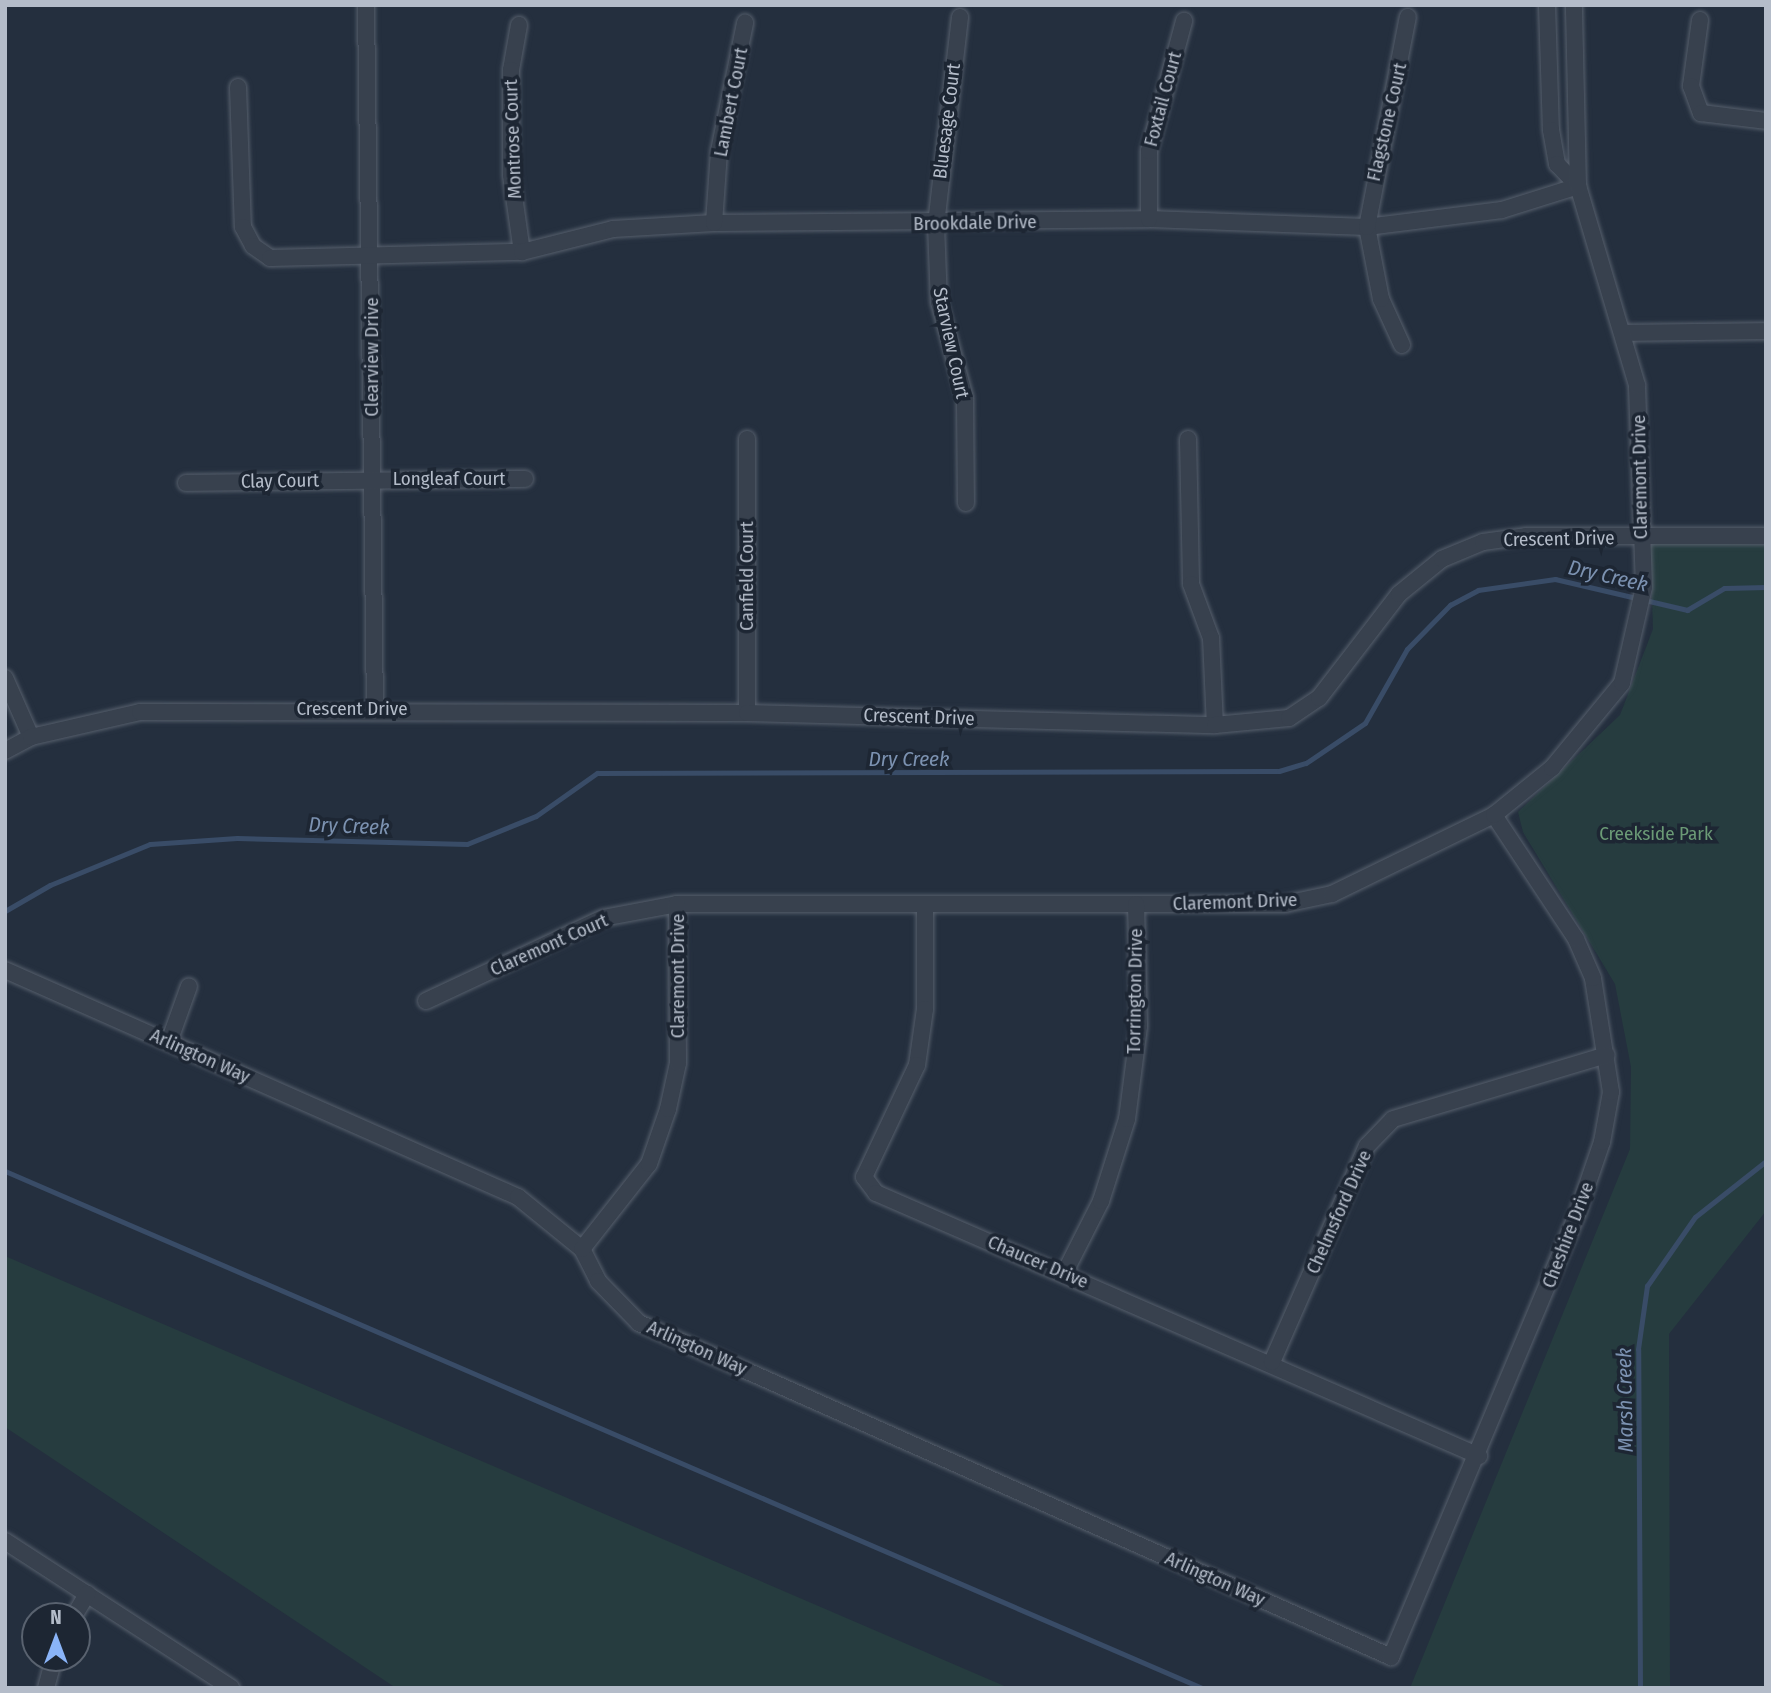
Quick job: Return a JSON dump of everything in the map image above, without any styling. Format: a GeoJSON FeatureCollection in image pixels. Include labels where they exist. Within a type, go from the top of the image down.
{"type":"FeatureCollection","features":[{"type":"Feature","properties":{"kind":"street","name":"Clearview Drive"},"geometry":{"type":"LineString","coordinates":[[366,5],[375,708]]}},
{"type":"Feature","properties":{"kind":"street","name":"Claremont Drive"},"geometry":{"type":"LineString","coordinates":[[1547,5],[1551,130],[1557,164],[1578,186]]}},
{"type":"Feature","properties":{"kind":"street","name":"Claremont Drive"},"geometry":{"type":"LineString","coordinates":[[582,1249],[649,1164],[668,1110],[678,1063],[677,904],[1285,904],[1332,894],[1494,815],[1552,768],[1622,683],[1640,624],[1643,442],[1626,333],[1578,186],[1574,5]]}},
{"type":"Feature","properties":{"kind":"street","name":"Bluesage Court"},"geometry":{"type":"LineString","coordinates":[[936,225],[960,17]]}},
{"type":"Feature","properties":{"kind":"street","name":"Flagstone Court"},"geometry":{"type":"LineString","coordinates":[[1367,227],[1408,17]]}},
{"type":"Feature","properties":{"kind":"street"},"geometry":{"type":"LineString","coordinates":[[1700,20],[1691,86],[1701,113],[1766,121]]}},
{"type":"Feature","properties":{"kind":"street","name":"Foxtail Court"},"geometry":{"type":"LineString","coordinates":[[1149,219],[1149,151],[1184,21]]}},
{"type":"Feature","properties":{"kind":"street","name":"Lambert Court"},"geometry":{"type":"LineString","coordinates":[[714,223],[719,151],[746,23]]}},
{"type":"Feature","properties":{"kind":"street","name":"Montrose Court"},"geometry":{"type":"LineString","coordinates":[[519,25],[511,70],[511,175],[522,252]]}},
{"type":"Feature","properties":{"kind":"street","name":"Brookdale Drive"},"geometry":{"type":"LineString","coordinates":[[238,87],[243,227],[253,246],[270,258],[371,260],[522,252],[613,229],[714,223],[936,225],[1149,219],[1367,227],[1502,210],[1578,186]]}},
{"type":"Feature","properties":{"kind":"street","name":"Starview Court"},"geometry":{"type":"LineString","coordinates":[[936,225],[939,302],[965,398],[967,503]]}},
{"type":"Feature","properties":{"kind":"street"},"geometry":{"type":"LineString","coordinates":[[1367,227],[1381,299],[1402,345]]}},
{"type":"Feature","properties":{"kind":"street"},"geometry":{"type":"LineString","coordinates":[[1626,333],[1766,331]]}},
{"type":"Feature","properties":{"kind":"street","name":"Canfield Court"},"geometry":{"type":"LineString","coordinates":[[747,439],[747,713]]}},
{"type":"Feature","properties":{"kind":"street"},"geometry":{"type":"LineString","coordinates":[[1188,439],[1191,584],[1211,638],[1215,725]]}},
{"type":"Feature","properties":{"kind":"street","name":"Longleaf Court"},"geometry":{"type":"LineString","coordinates":[[373,479],[525,479]]}},
{"type":"Feature","properties":{"kind":"street","name":"Clay Court"},"geometry":{"type":"LineString","coordinates":[[186,483],[373,479]]}},
{"type":"Feature","properties":{"kind":"street","name":"Crescent Drive"},"geometry":{"type":"LineString","coordinates":[[5,751],[31,737],[140,712],[375,708],[747,713],[1215,725],[1289,718],[1319,698],[1399,594],[1442,559],[1483,542],[1526,536],[1766,536]]}},
{"type":"Feature","properties":{"kind":"street"},"geometry":{"type":"LineString","coordinates":[[5,678],[31,737]]}},
{"type":"Feature","properties":{"kind":"street","name":"Cheshire Drive"},"geometry":{"type":"LineString","coordinates":[[1391,1657],[1479,1457],[1602,1142],[1611,1092],[1593,978],[1576,939],[1494,815]]}},
{"type":"Feature","properties":{"kind":"street","name":"Claremont Court"},"geometry":{"type":"LineString","coordinates":[[426,1001],[603,918],[677,904]]}},
{"type":"Feature","properties":{"kind":"street","name":"Chaucer Drive"},"geometry":{"type":"LineString","coordinates":[[925,904],[925,1009],[917,1065],[864,1177],[876,1193],[1272,1362],[1479,1457]]}},
{"type":"Feature","properties":{"kind":"street","name":"Torrington Drive"},"geometry":{"type":"LineString","coordinates":[[1064,1274],[1101,1201],[1127,1119],[1139,1026],[1136,904]]}},
{"type":"Feature","properties":{"kind":"street","name":"Arlington Way"},"geometry":{"type":"LineString","coordinates":[[5,970],[518,1197],[582,1249],[598,1281],[639,1323],[1391,1657]]}},
{"type":"Feature","properties":{"kind":"street"},"geometry":{"type":"LineString","coordinates":[[169,1042],[189,986]]}},
{"type":"Feature","properties":{"kind":"street","name":"Chelmsford Drive"},"geometry":{"type":"LineString","coordinates":[[1272,1362],[1367,1146],[1393,1119],[1607,1055]]}},
{"type":"Feature","properties":{"kind":"street"},"geometry":{"type":"LineString","coordinates":[[5,1541],[231,1688]]}},
{"type":"Feature","properties":{"kind":"street"},"geometry":{"type":"LineString","coordinates":[[82,1602],[87,1594]]}},
{"type":"Feature","properties":{"kind":"green space","name":"Creekside Park"},"geometry":{"type":"Polygon","coordinates":[[[1650,542],[1766,545],[1766,1211],[1669,1334],[1670,1688],[1410,1688],[1630,1149],[1631,1067],[1615,984],[1523,832],[1518,812],[1620,715],[1653,629],[1650,542]]]}},
{"type":"Feature","properties":{"kind":"green space"},"geometry":{"type":"Polygon","coordinates":[[[5,1256],[1009,1688],[396,1688],[5,1427],[5,1256]]]}},
{"type":"Feature","properties":{"kind":"waterway","name":"Dry Creek"},"geometry":{"type":"LineString","coordinates":[[5,911],[50,885],[150,844],[237,838],[467,844],[536,816],[597,773],[1279,771],[1306,763],[1365,723],[1407,649],[1450,605],[1478,590],[1555,579],[1687,610],[1724,588],[1766,587]]}},
{"type":"Feature","properties":{"kind":"waterway","name":"Marsh Creek"},"geometry":{"type":"LineString","coordinates":[[1640,1688],[1638,1349],[1647,1286],[1695,1217],[1766,1161]]}},
{"type":"Feature","properties":{"kind":"waterway"},"geometry":{"type":"LineString","coordinates":[[5,1171],[1202,1688]]}}]}
